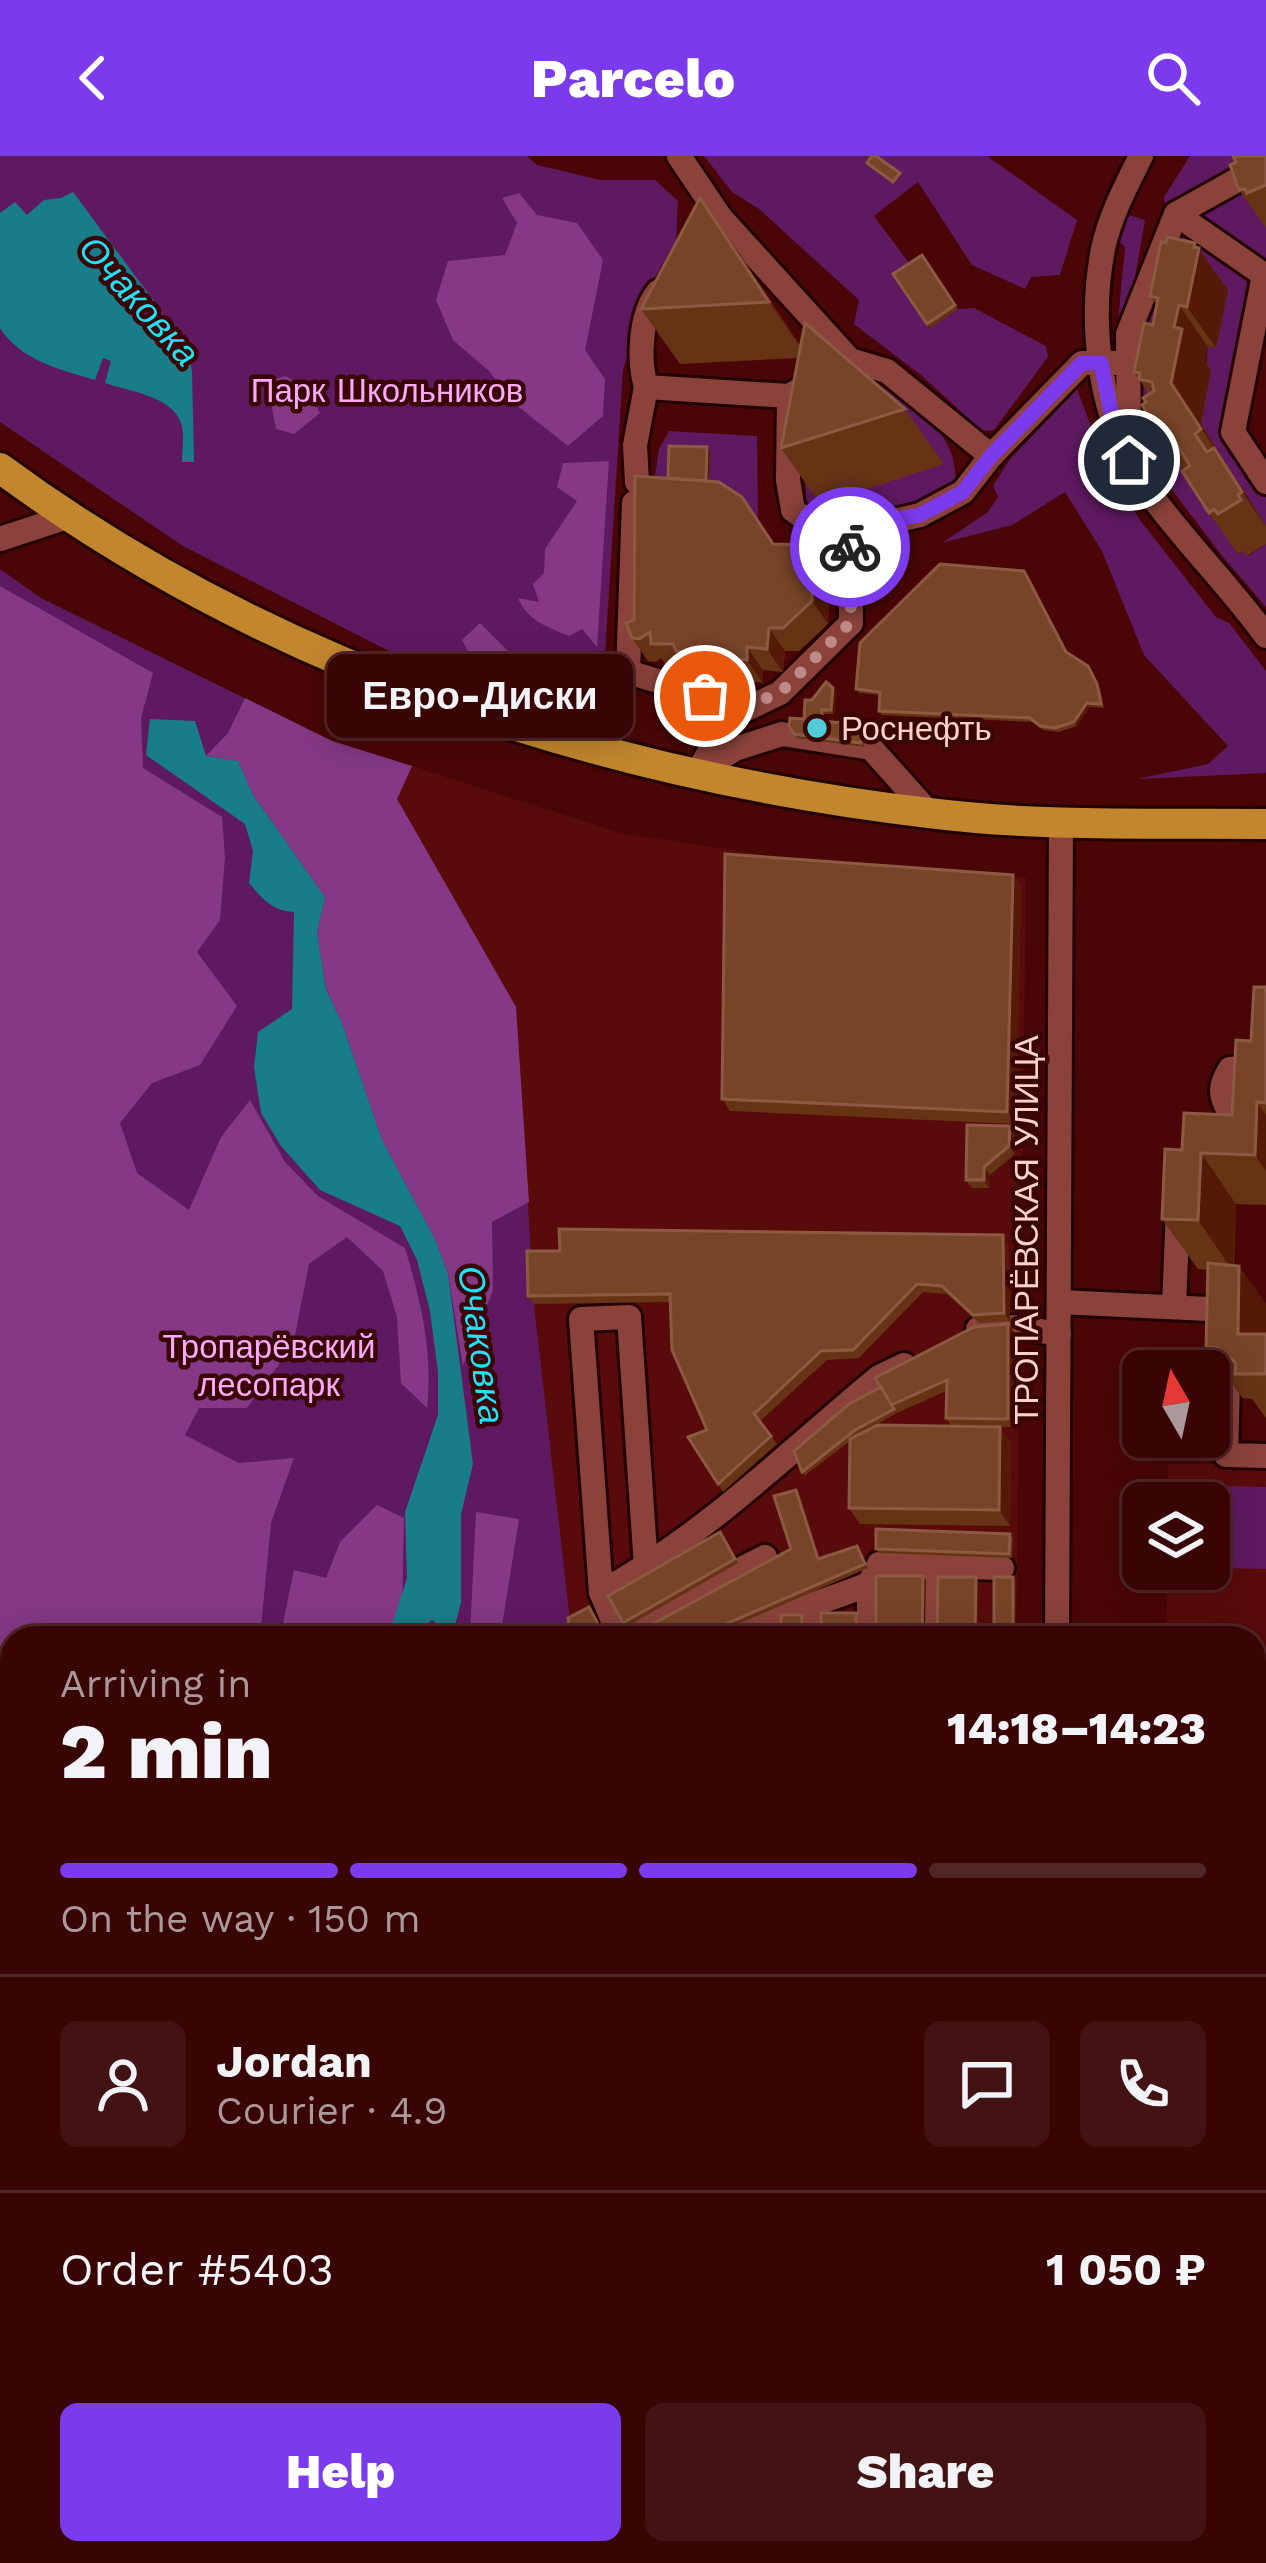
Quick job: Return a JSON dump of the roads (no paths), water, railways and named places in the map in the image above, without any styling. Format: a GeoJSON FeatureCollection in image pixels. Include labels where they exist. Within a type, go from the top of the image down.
{"type":"FeatureCollection","features":[{"type":"Feature","properties":{"kind":"main road"},"geometry":{"type":"LineString","coordinates":[[0,468],[68,517],[287,637],[395,685],[545,736],[697,773],[930,814],[1061,823],[1266,824]]}},
{"type":"Feature","properties":{"kind":"street"},"geometry":{"type":"LineString","coordinates":[[679,156],[720,217],[850,360],[886,371],[991,456]]}},
{"type":"Feature","properties":{"kind":"street"},"geometry":{"type":"LineString","coordinates":[[1141,156],[1119,199],[1104,246],[1097,321],[1112,417],[1129,460],[1148,490],[1266,637]]}},
{"type":"Feature","properties":{"kind":"street"},"geometry":{"type":"LineString","coordinates":[[1129,460],[1128,334],[1176,214],[1266,164]]}},
{"type":"Feature","properties":{"kind":"street"},"geometry":{"type":"LineString","coordinates":[[1176,214],[1265,275],[1233,432],[1266,482]]}},
{"type":"Feature","properties":{"kind":"street"},"geometry":{"type":"LineString","coordinates":[[720,217],[649,304],[640,368],[646,387],[635,446],[628,672],[743,707]]}},
{"type":"Feature","properties":{"kind":"street"},"geometry":{"type":"LineString","coordinates":[[646,387],[789,396],[850,360]]}},
{"type":"Feature","properties":{"kind":"street"},"geometry":{"type":"LineString","coordinates":[[789,396],[788,480],[794,510],[813,525],[830,530],[920,515],[963,492],[991,456],[1082,363],[1129,364]]}},
{"type":"Feature","properties":{"kind":"street"},"geometry":{"type":"LineString","coordinates":[[0,539],[68,517]]}},
{"type":"Feature","properties":{"kind":"street"},"geometry":{"type":"LineString","coordinates":[[697,773],[730,717],[780,693],[851,622],[850,528]]}},
{"type":"Feature","properties":{"kind":"street"},"geometry":{"type":"LineString","coordinates":[[697,773],[735,749],[782,734],[871,748],[930,814]]}},
{"type":"Feature","properties":{"kind":"street","name":"ТРОПАРЁВСКАЯ УЛИЦА"},"geometry":{"type":"LineString","coordinates":[[1057,1626],[1061,823]]}},
{"type":"Feature","properties":{"kind":"street"},"geometry":{"type":"LineString","coordinates":[[1266,1088],[1264,1079],[1250,1067],[1230,1069],[1222,1083],[1222,1120],[1252,1113],[1266,1099]]}},
{"type":"Feature","properties":{"kind":"street"},"geometry":{"type":"LineString","coordinates":[[1174,1307],[1178,1205],[1186,1185]]}},
{"type":"Feature","properties":{"kind":"street"},"geometry":{"type":"LineString","coordinates":[[1059,1302],[1230,1310],[1226,1456],[1266,1456]]}},
{"type":"Feature","properties":{"kind":"street"},"geometry":{"type":"LineString","coordinates":[[615,1626],[601,1592],[581,1319],[628,1317],[646,1568]]}},
{"type":"Feature","properties":{"kind":"street"},"geometry":{"type":"LineString","coordinates":[[959,1338],[980,1328],[1017,1327],[1059,1334]]}},
{"type":"Feature","properties":{"kind":"street"},"geometry":{"type":"LineString","coordinates":[[601,1592],[704,1528],[879,1377],[919,1358]]}},
{"type":"Feature","properties":{"kind":"street"},"geometry":{"type":"LineString","coordinates":[[641,1626],[716,1580],[765,1557]]}},
{"type":"Feature","properties":{"kind":"street"},"geometry":{"type":"LineString","coordinates":[[869,1626],[869,1584],[879,1564],[1002,1568]]}},
{"type":"Feature","properties":{"kind":"street"},"geometry":{"type":"LineString","coordinates":[[931,1565],[931,1626]]}},
{"type":"Feature","properties":{"kind":"street"},"geometry":{"type":"LineString","coordinates":[[777,1626],[869,1584]]}},
{"type":"Feature","properties":{"kind":"street"},"geometry":{"type":"LineString","coordinates":[[814,1606],[814,1626]]}},
{"type":"Feature","properties":{"kind":"water","name":"Очаковка"},"geometry":{"type":"Polygon","coordinates":[[[73,192],[156,304],[139,318],[142,323],[161,312],[188,349],[194,462],[182,462],[182,427],[169,406],[105,383],[111,361],[103,358],[95,380],[30,356],[0,328],[0,213],[15,202],[27,215],[44,200],[73,192]]]}},
{"type":"Feature","properties":{"kind":"water"},"geometry":{"type":"Polygon","coordinates":[[[150,719],[195,721],[206,756],[238,761],[253,795],[325,897],[317,932],[326,989],[382,1140],[434,1237],[448,1274],[473,1464],[461,1514],[461,1603],[455,1626],[440,1626],[432,1620],[424,1626],[392,1626],[407,1578],[405,1512],[438,1415],[430,1311],[417,1260],[400,1226],[320,1190],[281,1146],[261,1113],[254,1067],[258,1032],[292,1009],[294,912],[269,904],[249,883],[253,851],[245,824],[146,755],[150,719]]]}},
{"type":"Feature","properties":{"kind":"place","name":"Евро-Диски"},"geometry":{"type":"Point","coordinates":[705,696]}},
{"type":"Feature","properties":{"kind":"place","name":"Роснефть"},"geometry":{"type":"Point","coordinates":[817,728]}},
{"type":"Feature","properties":{"kind":"park label","name":"Парк Школьников"},"geometry":{"type":"Point","coordinates":[387,390]}},
{"type":"Feature","properties":{"kind":"park label","name":"Тропарёвский лесопарк"},"geometry":{"type":"Point","coordinates":[269,1365]}}]}
